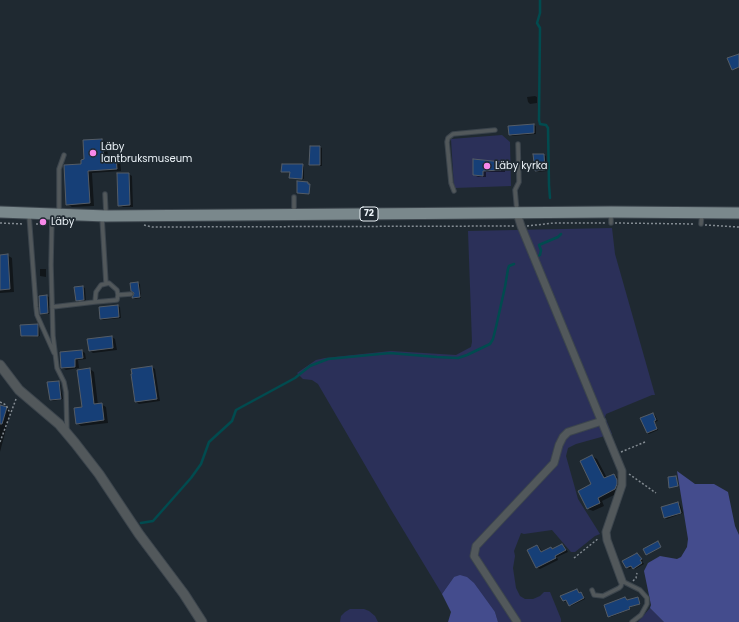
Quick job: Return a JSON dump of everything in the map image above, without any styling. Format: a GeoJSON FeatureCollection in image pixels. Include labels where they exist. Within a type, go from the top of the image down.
{"type":"FeatureCollection","features":[{"type":"Feature","properties":{"kind":"main road","name":"72"},"geometry":{"type":"LineString","coordinates":[[0,212],[29,219],[104,216],[517,213],[611,217],[702,212],[739,213]]}},
{"type":"Feature","properties":{"kind":"street"},"geometry":{"type":"LineString","coordinates":[[517,213],[621,469],[623,478],[622,485],[606,532],[607,540],[625,583]]}},
{"type":"Feature","properties":{"kind":"street"},"geometry":{"type":"LineString","coordinates":[[0,365],[19,390],[67,432],[96,469],[139,534],[184,594],[202,622]]}},
{"type":"Feature","properties":{"kind":"street"},"geometry":{"type":"LineString","coordinates":[[517,622],[474,556],[476,546],[554,463],[559,445],[563,437],[568,432],[602,421]]}},
{"type":"Feature","properties":{"kind":"lane"},"geometry":{"type":"LineString","coordinates":[[454,191],[450,183],[448,138],[453,134],[495,130]]}},
{"type":"Feature","properties":{"kind":"lane"},"geometry":{"type":"LineString","coordinates":[[517,213],[516,190],[519,182],[518,144]]}},
{"type":"Feature","properties":{"kind":"lane"},"geometry":{"type":"LineString","coordinates":[[64,155],[59,168],[55,218],[52,307],[53,336],[57,368],[64,382],[66,392],[67,432]]}},
{"type":"Feature","properties":{"kind":"lane"},"geometry":{"type":"LineString","coordinates":[[105,194],[104,216],[106,283]]}},
{"type":"Feature","properties":{"kind":"lane"},"geometry":{"type":"LineString","coordinates":[[294,196],[294,215]]}},
{"type":"Feature","properties":{"kind":"lane"},"geometry":{"type":"LineString","coordinates":[[701,224],[702,212]]}},
{"type":"Feature","properties":{"kind":"lane"},"geometry":{"type":"LineString","coordinates":[[29,219],[37,314],[56,358]]}},
{"type":"Feature","properties":{"kind":"lane"},"geometry":{"type":"LineString","coordinates":[[52,307],[117,300],[117,290],[112,284],[106,283],[102,285],[98,289],[95,296],[95,302]]}},
{"type":"Feature","properties":{"kind":"lane"},"geometry":{"type":"LineString","coordinates":[[118,295],[131,294]]}},
{"type":"Feature","properties":{"kind":"lane"},"geometry":{"type":"LineString","coordinates":[[592,590],[594,595],[603,596],[619,588],[625,583],[642,592],[647,598],[648,602],[645,610],[632,622]]}},
{"type":"Feature","properties":{"kind":"path"},"geometry":{"type":"LineString","coordinates":[[140,225],[152,227],[521,226],[611,217],[739,227]]}},
{"type":"Feature","properties":{"kind":"path"},"geometry":{"type":"LineString","coordinates":[[0,223],[29,219],[55,218]]}},
{"type":"Feature","properties":{"kind":"path"},"geometry":{"type":"LineString","coordinates":[[0,442],[19,390]]}},
{"type":"Feature","properties":{"kind":"path"},"geometry":{"type":"LineString","coordinates":[[0,402],[6,405],[11,414]]}},
{"type":"Feature","properties":{"kind":"path"},"geometry":{"type":"LineString","coordinates":[[615,453],[645,442]]}},
{"type":"Feature","properties":{"kind":"path"},"geometry":{"type":"LineString","coordinates":[[621,469],[656,492]]}},
{"type":"Feature","properties":{"kind":"path"},"geometry":{"type":"LineString","coordinates":[[574,558],[606,532]]}},
{"type":"Feature","properties":{"kind":"path"},"geometry":{"type":"LineString","coordinates":[[625,583],[635,580],[637,573]]}},
{"type":"Feature","properties":{"kind":"shaded area"},"geometry":{"type":"Polygon","coordinates":[[[502,135],[510,142],[511,186],[454,188],[451,139],[502,135]]]}},
{"type":"Feature","properties":{"kind":"shaded area"},"geometry":{"type":"Polygon","coordinates":[[[612,228],[615,254],[655,395],[606,414],[605,417],[612,434],[576,444],[568,448],[566,456],[578,499],[600,534],[595,536],[575,552],[571,552],[552,530],[524,534],[521,533],[514,551],[515,556],[513,568],[516,588],[520,596],[525,599],[533,599],[540,596],[544,592],[550,592],[561,622],[498,622],[495,612],[454,577],[442,594],[318,384],[312,380],[303,379],[297,373],[316,360],[325,358],[391,351],[456,355],[471,347],[468,231],[612,228]]]}},
{"type":"Feature","properties":{"kind":"shaded area"},"geometry":{"type":"Polygon","coordinates":[[[677,471],[695,484],[714,484],[728,492],[735,526],[739,535],[739,622],[664,622],[650,608],[651,605],[644,571],[648,563],[660,556],[677,559],[681,557],[687,547],[688,539],[677,471]]]}},
{"type":"Feature","properties":{"kind":"shaded area"},"geometry":{"type":"Polygon","coordinates":[[[460,575],[467,577],[474,583],[495,612],[498,622],[448,622],[451,612],[442,594],[454,577],[460,575]]]}},
{"type":"Feature","properties":{"kind":"shaded area"},"geometry":{"type":"Polygon","coordinates":[[[650,608],[664,622],[638,622],[650,608]]]}},
{"type":"Feature","properties":{"kind":"shaded area"},"geometry":{"type":"Polygon","coordinates":[[[350,609],[364,609],[369,611],[375,616],[378,622],[340,622],[341,616],[350,609]]]}},
{"type":"Feature","properties":{"kind":"building"},"geometry":{"type":"Polygon","coordinates":[[[739,54],[739,67],[732,70],[727,58],[739,54]]]}},
{"type":"Feature","properties":{"kind":"building"},"geometry":{"type":"Polygon","coordinates":[[[534,124],[534,133],[509,135],[508,126],[534,124]]]}},
{"type":"Feature","properties":{"kind":"building"},"geometry":{"type":"Polygon","coordinates":[[[102,139],[104,157],[116,156],[117,169],[88,171],[90,203],[66,205],[64,165],[81,164],[81,160],[84,159],[83,140],[102,139]]]}},
{"type":"Feature","properties":{"kind":"building"},"geometry":{"type":"Polygon","coordinates":[[[310,146],[320,146],[320,165],[309,165],[310,146]]]}},
{"type":"Feature","properties":{"kind":"building"},"geometry":{"type":"Polygon","coordinates":[[[533,154],[544,154],[545,170],[535,171],[533,154]]]}},
{"type":"Feature","properties":{"kind":"building","name":"Läby kyrka"},"geometry":{"type":"Polygon","coordinates":[[[473,159],[502,162],[501,170],[483,171],[483,176],[473,175],[473,159]]]}},
{"type":"Feature","properties":{"kind":"building"},"geometry":{"type":"Polygon","coordinates":[[[282,164],[303,164],[302,179],[289,178],[290,172],[281,172],[282,164]]]}},
{"type":"Feature","properties":{"kind":"building"},"geometry":{"type":"Polygon","coordinates":[[[117,173],[129,173],[130,205],[118,206],[117,173]]]}},
{"type":"Feature","properties":{"kind":"building"},"geometry":{"type":"Polygon","coordinates":[[[297,181],[308,182],[308,184],[310,184],[309,194],[297,193],[297,181]]]}},
{"type":"Feature","properties":{"kind":"building"},"geometry":{"type":"Polygon","coordinates":[[[8,254],[10,289],[0,290],[0,255],[8,254]]]}},
{"type":"Feature","properties":{"kind":"building"},"geometry":{"type":"Polygon","coordinates":[[[138,282],[140,297],[132,298],[134,293],[131,291],[130,283],[138,282]]]}},
{"type":"Feature","properties":{"kind":"building"},"geometry":{"type":"Polygon","coordinates":[[[83,286],[84,300],[76,301],[74,287],[83,286]]]}},
{"type":"Feature","properties":{"kind":"building"},"geometry":{"type":"Polygon","coordinates":[[[47,295],[48,313],[40,314],[39,296],[47,295]]]}},
{"type":"Feature","properties":{"kind":"building"},"geometry":{"type":"Polygon","coordinates":[[[118,305],[119,317],[100,319],[99,307],[118,305]]]}},
{"type":"Feature","properties":{"kind":"building"},"geometry":{"type":"Polygon","coordinates":[[[38,324],[38,336],[21,336],[20,325],[38,324]]]}},
{"type":"Feature","properties":{"kind":"building"},"geometry":{"type":"Polygon","coordinates":[[[112,336],[113,348],[89,351],[87,339],[112,336]]]}},
{"type":"Feature","properties":{"kind":"building"},"geometry":{"type":"Polygon","coordinates":[[[82,350],[83,358],[75,359],[75,367],[61,368],[60,352],[82,350]]]}},
{"type":"Feature","properties":{"kind":"building"},"geometry":{"type":"Polygon","coordinates":[[[152,366],[157,399],[135,402],[131,369],[152,366]]]}},
{"type":"Feature","properties":{"kind":"building"},"geometry":{"type":"Polygon","coordinates":[[[90,368],[94,404],[102,403],[104,420],[76,424],[74,408],[82,407],[77,370],[90,368]]]}},
{"type":"Feature","properties":{"kind":"building"},"geometry":{"type":"Polygon","coordinates":[[[59,381],[61,399],[50,400],[47,382],[59,381]]]}},
{"type":"Feature","properties":{"kind":"building"},"geometry":{"type":"Polygon","coordinates":[[[0,405],[7,407],[2,424],[0,424],[0,405]]]}},
{"type":"Feature","properties":{"kind":"building"},"geometry":{"type":"Polygon","coordinates":[[[653,413],[656,420],[654,421],[657,429],[647,433],[640,418],[653,413]]]}},
{"type":"Feature","properties":{"kind":"building"},"geometry":{"type":"Polygon","coordinates":[[[592,455],[604,478],[614,474],[617,484],[615,489],[598,498],[600,503],[587,509],[578,491],[591,484],[580,461],[592,455]]]}},
{"type":"Feature","properties":{"kind":"building"},"geometry":{"type":"Polygon","coordinates":[[[676,476],[678,486],[669,488],[668,477],[676,476]]]}},
{"type":"Feature","properties":{"kind":"building"},"geometry":{"type":"Polygon","coordinates":[[[678,502],[681,513],[664,518],[661,507],[678,502]]]}},
{"type":"Feature","properties":{"kind":"building"},"geometry":{"type":"Polygon","coordinates":[[[658,541],[661,547],[646,555],[643,549],[658,541]]]}},
{"type":"Feature","properties":{"kind":"building"},"geometry":{"type":"Polygon","coordinates":[[[562,544],[566,550],[555,556],[556,558],[536,568],[527,550],[537,545],[541,552],[562,544]]]}},
{"type":"Feature","properties":{"kind":"building"},"geometry":{"type":"Polygon","coordinates":[[[637,553],[642,559],[640,560],[642,563],[633,569],[631,566],[626,568],[622,561],[637,553]]]}},
{"type":"Feature","properties":{"kind":"building"},"geometry":{"type":"Polygon","coordinates":[[[577,589],[579,593],[581,592],[584,598],[569,606],[566,600],[563,601],[560,596],[577,589]]]}},
{"type":"Feature","properties":{"kind":"building"},"geometry":{"type":"Polygon","coordinates":[[[625,597],[627,600],[638,597],[640,604],[629,607],[630,609],[608,617],[604,605],[625,597]]]}},
{"type":"Feature","properties":{"kind":"waterway"},"geometry":{"type":"LineString","coordinates":[[540,0],[540,13],[537,23],[540,28],[539,120],[540,124],[546,125],[548,128],[550,198]]}},
{"type":"Feature","properties":{"kind":"waterway"},"geometry":{"type":"LineString","coordinates":[[538,256],[540,255],[541,250],[539,245],[558,237],[561,234]]}},
{"type":"Feature","properties":{"kind":"waterway"},"geometry":{"type":"LineString","coordinates":[[141,523],[153,521],[191,478],[201,464],[209,442],[232,421],[236,410],[295,378],[310,366],[328,359],[390,353],[458,358],[490,344],[496,327],[508,269],[509,266],[514,264]]}},
{"type":"Feature","properties":{"kind":"place","name":"Läby lantbruksmuseum"},"geometry":{"type":"Point","coordinates":[93,153]}},
{"type":"Feature","properties":{"kind":"place","name":"Läby kyrka"},"geometry":{"type":"Point","coordinates":[487,166]}},
{"type":"Feature","properties":{"kind":"place","name":"Läby"},"geometry":{"type":"Point","coordinates":[43,222]}}]}
